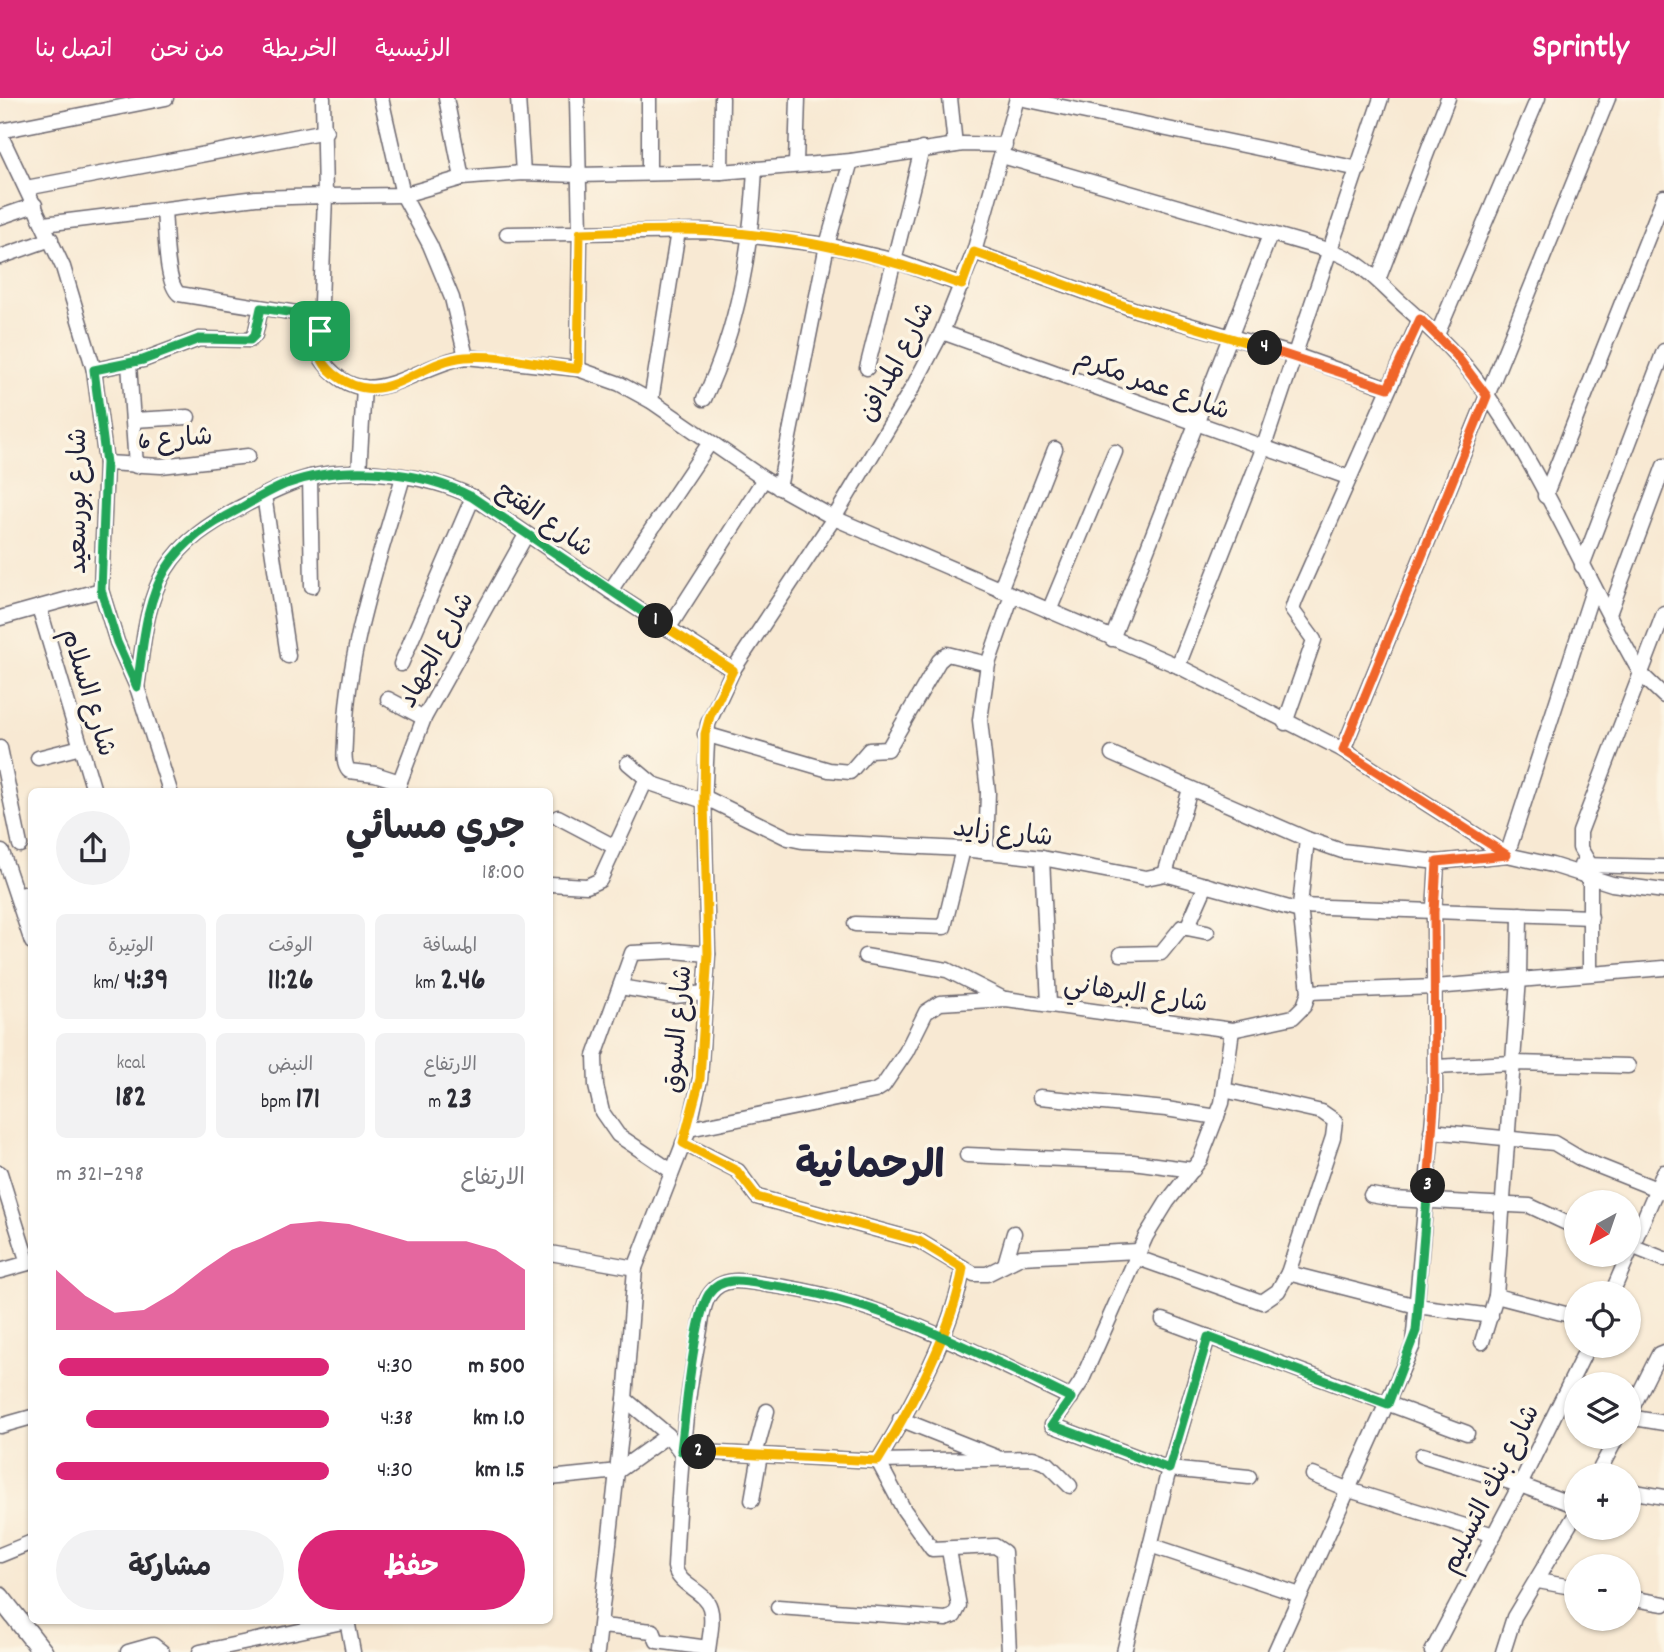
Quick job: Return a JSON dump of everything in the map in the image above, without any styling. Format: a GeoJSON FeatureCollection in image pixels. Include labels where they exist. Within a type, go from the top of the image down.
{"type":"FeatureCollection","features":[{"type":"Feature","properties":{"kind":"street"},"geometry":{"type":"LineString","coordinates":[[0,133],[166,98]]}},
{"type":"Feature","properties":{"kind":"street"},"geometry":{"type":"LineString","coordinates":[[323,98],[326,131],[325,196],[319,355],[335,375],[348,383],[383,388],[402,383],[430,367],[466,357],[578,369],[620,384],[651,401],[709,444],[764,479],[834,518],[1178,666],[1285,723],[1343,750],[1507,855]]}},
{"type":"Feature","properties":{"kind":"street"},"geometry":{"type":"LineString","coordinates":[[381,98],[403,195],[430,245],[452,298],[466,357]]}},
{"type":"Feature","properties":{"kind":"street"},"geometry":{"type":"LineString","coordinates":[[446,98],[463,178]]}},
{"type":"Feature","properties":{"kind":"street"},"geometry":{"type":"LineString","coordinates":[[517,98],[523,173]]}},
{"type":"Feature","properties":{"kind":"street"},"geometry":{"type":"LineString","coordinates":[[578,98],[578,369]]}},
{"type":"Feature","properties":{"kind":"street"},"geometry":{"type":"LineString","coordinates":[[649,98],[649,173]]}},
{"type":"Feature","properties":{"kind":"street"},"geometry":{"type":"LineString","coordinates":[[721,172],[722,98]]}},
{"type":"Feature","properties":{"kind":"street"},"geometry":{"type":"LineString","coordinates":[[796,163],[798,98]]}},
{"type":"Feature","properties":{"kind":"street"},"geometry":{"type":"LineString","coordinates":[[950,98],[955,145]]}},
{"type":"Feature","properties":{"kind":"street"},"geometry":{"type":"LineString","coordinates":[[1018,98],[1359,169]]}},
{"type":"Feature","properties":{"kind":"street","name":"شارع المدافن"},"geometry":{"type":"LineString","coordinates":[[834,518],[914,385],[942,332],[974,252],[1018,98]]}},
{"type":"Feature","properties":{"kind":"street"},"geometry":{"type":"LineString","coordinates":[[1178,666],[1263,449],[1381,98]]}},
{"type":"Feature","properties":{"kind":"street"},"geometry":{"type":"LineString","coordinates":[[1378,280],[1448,98]]}},
{"type":"Feature","properties":{"kind":"street"},"geometry":{"type":"LineString","coordinates":[[1437,335],[1538,98]]}},
{"type":"Feature","properties":{"kind":"street"},"geometry":{"type":"LineString","coordinates":[[1343,750],[1608,98]]}},
{"type":"Feature","properties":{"kind":"street"},"geometry":{"type":"LineString","coordinates":[[26,188],[326,131]]}},
{"type":"Feature","properties":{"kind":"street","name":"شارع بورسعيد"},"geometry":{"type":"LineString","coordinates":[[0,133],[51,239],[74,299],[94,370],[106,463],[101,590],[117,642],[137,687],[169,788]]}},
{"type":"Feature","properties":{"kind":"street"},"geometry":{"type":"LineString","coordinates":[[44,224],[256,198],[403,195],[463,178],[523,173],[578,175],[721,172],[796,163],[851,161],[955,145],[1004,151],[1270,235],[1331,251],[1350,260],[1378,280],[1437,335],[1487,396],[1545,496],[1640,674],[1664,696]]}},
{"type":"Feature","properties":{"kind":"street"},"geometry":{"type":"LineString","coordinates":[[867,368],[922,149]]}},
{"type":"Feature","properties":{"kind":"street"},"geometry":{"type":"LineString","coordinates":[[779,488],[827,245],[851,161]]}},
{"type":"Feature","properties":{"kind":"street"},"geometry":{"type":"LineString","coordinates":[[704,399],[730,336],[751,236],[755,169]]}},
{"type":"Feature","properties":{"kind":"street"},"geometry":{"type":"LineString","coordinates":[[1545,496],[1664,197]]}},
{"type":"Feature","properties":{"kind":"street"},"geometry":{"type":"LineString","coordinates":[[0,217],[35,205]]}},
{"type":"Feature","properties":{"kind":"street"},"geometry":{"type":"LineString","coordinates":[[164,211],[170,276],[174,291],[184,297],[321,317]]}},
{"type":"Feature","properties":{"kind":"street"},"geometry":{"type":"LineString","coordinates":[[651,401],[678,231]]}},
{"type":"Feature","properties":{"kind":"street"},"geometry":{"type":"LineString","coordinates":[[507,234],[710,231],[827,245],[896,261],[962,285]]}},
{"type":"Feature","properties":{"kind":"street"},"geometry":{"type":"LineString","coordinates":[[1112,639],[1270,235]]}},
{"type":"Feature","properties":{"kind":"street"},"geometry":{"type":"LineString","coordinates":[[0,257],[51,239]]}},
{"type":"Feature","properties":{"kind":"street"},"geometry":{"type":"LineString","coordinates":[[974,252],[1136,310],[1230,340],[1295,355],[1388,388]]}},
{"type":"Feature","properties":{"kind":"street"},"geometry":{"type":"LineString","coordinates":[[94,370],[129,364],[199,339],[250,340],[255,335],[261,308]]}},
{"type":"Feature","properties":{"kind":"street"},"geometry":{"type":"LineString","coordinates":[[1285,723],[1314,640],[1292,610],[1347,477],[1420,319]]}},
{"type":"Feature","properties":{"kind":"street","name":"شارع عمر مكرم"},"geometry":{"type":"LineString","coordinates":[[942,332],[1197,426],[1347,477]]}},
{"type":"Feature","properties":{"kind":"street"},"geometry":{"type":"LineString","coordinates":[[1582,566],[1664,351]]}},
{"type":"Feature","properties":{"kind":"street"},"geometry":{"type":"LineString","coordinates":[[129,364],[136,466]]}},
{"type":"Feature","properties":{"kind":"street"},"geometry":{"type":"LineString","coordinates":[[359,473],[364,387]]}},
{"type":"Feature","properties":{"kind":"street"},"geometry":{"type":"LineString","coordinates":[[133,420],[188,417]]}},
{"type":"Feature","properties":{"kind":"street"},"geometry":{"type":"LineString","coordinates":[[610,591],[709,444]]}},
{"type":"Feature","properties":{"kind":"street"},"geometry":{"type":"LineString","coordinates":[[986,852],[988,792],[980,720],[988,664],[1006,592],[1055,449]]}},
{"type":"Feature","properties":{"kind":"street"},"geometry":{"type":"LineString","coordinates":[[1049,611],[1115,452]]}},
{"type":"Feature","properties":{"kind":"street","name":"شارع 6"},"geometry":{"type":"LineString","coordinates":[[106,463],[136,466],[248,456]]}},
{"type":"Feature","properties":{"kind":"street"},"geometry":{"type":"LineString","coordinates":[[1609,614],[1664,466]]}},
{"type":"Feature","properties":{"kind":"street","name":"شارع الفتح"},"geometry":{"type":"LineString","coordinates":[[137,687],[151,606],[165,570],[176,555],[203,529],[264,495],[310,477],[359,473],[403,477],[451,486],[472,497],[527,536],[733,670]]}},
{"type":"Feature","properties":{"kind":"street"},"geometry":{"type":"LineString","coordinates":[[310,477],[313,586]]}},
{"type":"Feature","properties":{"kind":"street"},"geometry":{"type":"LineString","coordinates":[[398,786],[375,774],[349,771],[345,763],[346,719],[354,650],[403,477]]}},
{"type":"Feature","properties":{"kind":"street"},"geometry":{"type":"LineString","coordinates":[[668,629],[764,479]]}},
{"type":"Feature","properties":{"kind":"street"},"geometry":{"type":"LineString","coordinates":[[264,495],[288,656]]}},
{"type":"Feature","properties":{"kind":"street"},"geometry":{"type":"LineString","coordinates":[[401,664],[472,497]]}},
{"type":"Feature","properties":{"kind":"street","name":"شارع السوق"},"geometry":{"type":"LineString","coordinates":[[597,1652],[618,1471],[635,1268],[670,1170],[688,1129],[700,1079],[708,954],[705,734],[710,716],[733,670],[834,518]]}},
{"type":"Feature","properties":{"kind":"street","name":"شارع الجهاد"},"geometry":{"type":"LineString","coordinates":[[398,786],[424,718],[527,536]]}},
{"type":"Feature","properties":{"kind":"street"},"geometry":{"type":"LineString","coordinates":[[1507,855],[1594,587]]}},
{"type":"Feature","properties":{"kind":"street"},"geometry":{"type":"LineString","coordinates":[[0,618],[101,590]]}},
{"type":"Feature","properties":{"kind":"street","name":"شارع السلام"},"geometry":{"type":"LineString","coordinates":[[39,607],[93,788]]}},
{"type":"Feature","properties":{"kind":"street"},"geometry":{"type":"LineString","coordinates":[[1590,972],[1590,872],[1580,848],[1580,832],[1664,613]]}},
{"type":"Feature","properties":{"kind":"street"},"geometry":{"type":"LineString","coordinates":[[705,734],[829,770],[850,772],[869,750],[888,749],[939,661],[947,654],[988,664]]}},
{"type":"Feature","properties":{"kind":"street"},"geometry":{"type":"LineString","coordinates":[[388,699],[424,718]]}},
{"type":"Feature","properties":{"kind":"street"},"geometry":{"type":"LineString","coordinates":[[38,758],[81,747]]}},
{"type":"Feature","properties":{"kind":"street"},"geometry":{"type":"LineString","coordinates":[[0,748],[26,844],[1,852],[24,894],[28,918]]}},
{"type":"Feature","properties":{"kind":"street"},"geometry":{"type":"LineString","coordinates":[[1112,754],[1307,839],[1342,851],[1437,862],[1507,855],[1664,891]]}},
{"type":"Feature","properties":{"kind":"street"},"geometry":{"type":"LineString","coordinates":[[553,884],[596,883],[646,780],[628,763]]}},
{"type":"Feature","properties":{"kind":"street","name":"شارع زايد"},"geometry":{"type":"LineString","coordinates":[[646,780],[704,799],[788,838],[802,841],[963,849],[1042,858],[1146,878],[1165,874],[1300,908],[1591,917]]}},
{"type":"Feature","properties":{"kind":"street"},"geometry":{"type":"LineString","coordinates":[[1165,874],[1190,789]]}},
{"type":"Feature","properties":{"kind":"street"},"geometry":{"type":"LineString","coordinates":[[558,817],[615,847]]}},
{"type":"Feature","properties":{"kind":"street"},"geometry":{"type":"LineString","coordinates":[[1307,839],[1300,908],[1309,992],[1435,988],[1519,978],[1664,968]]}},
{"type":"Feature","properties":{"kind":"street"},"geometry":{"type":"LineString","coordinates":[[855,924],[944,927],[963,849]]}},
{"type":"Feature","properties":{"kind":"street"},"geometry":{"type":"LineString","coordinates":[[1042,858],[1049,1004]]}},
{"type":"Feature","properties":{"kind":"street"},"geometry":{"type":"LineString","coordinates":[[1275,1652],[1413,1345],[1436,1067],[1434,912],[1437,862]]}},
{"type":"Feature","properties":{"kind":"street"},"geometry":{"type":"LineString","coordinates":[[1590,872],[1664,867]]}},
{"type":"Feature","properties":{"kind":"street"},"geometry":{"type":"LineString","coordinates":[[1187,928],[1206,885]]}},
{"type":"Feature","properties":{"kind":"street"},"geometry":{"type":"LineString","coordinates":[[1482,1342],[1496,1296],[1519,978],[1520,914]]}},
{"type":"Feature","properties":{"kind":"street"},"geometry":{"type":"LineString","coordinates":[[1121,954],[1161,953],[1181,928],[1206,932]]}},
{"type":"Feature","properties":{"kind":"street"},"geometry":{"type":"LineString","coordinates":[[670,1170],[618,1135],[609,1125],[599,1102],[595,1056],[633,953],[708,954]]}},
{"type":"Feature","properties":{"kind":"street"},"geometry":{"type":"LineString","coordinates":[[866,956],[947,970],[1006,999]]}},
{"type":"Feature","properties":{"kind":"street"},"geometry":{"type":"LineString","coordinates":[[620,987],[674,996],[705,993]]}},
{"type":"Feature","properties":{"kind":"street","name":"شارع البرهاني"},"geometry":{"type":"LineString","coordinates":[[688,1129],[875,1091],[883,1086],[906,1052],[926,1012],[940,1003],[1006,999],[1232,1030],[1293,1017],[1304,1006],[1309,992]]}},
{"type":"Feature","properties":{"kind":"street"},"geometry":{"type":"LineString","coordinates":[[1232,1030],[1224,1090],[1217,1117],[1193,1170],[1167,1202],[1136,1254],[1103,1333],[1071,1398],[1052,1425],[1169,1469],[1249,1477]]}},
{"type":"Feature","properties":{"kind":"street"},"geometry":{"type":"LineString","coordinates":[[1436,1067],[1512,1063],[1628,1066]]}},
{"type":"Feature","properties":{"kind":"street"},"geometry":{"type":"LineString","coordinates":[[683,1143],[737,1171],[757,1197],[919,1241],[974,1274],[987,1274],[1021,1257],[1136,1254],[1262,1302],[1278,1291],[1288,1273],[1333,1137],[1335,1121],[1322,1112],[1224,1090]]}},
{"type":"Feature","properties":{"kind":"street"},"geometry":{"type":"LineString","coordinates":[[1040,1097],[1166,1109],[1217,1117]]}},
{"type":"Feature","properties":{"kind":"street"},"geometry":{"type":"LineString","coordinates":[[1431,1131],[1554,1143],[1581,1159],[1662,1191]]}},
{"type":"Feature","properties":{"kind":"street"},"geometry":{"type":"LineString","coordinates":[[967,1155],[1133,1162],[1193,1170]]}},
{"type":"Feature","properties":{"kind":"street"},"geometry":{"type":"LineString","coordinates":[[1642,1226],[1662,1191],[1664,1172]]}},
{"type":"Feature","properties":{"kind":"street"},"geometry":{"type":"LineString","coordinates":[[0,1173],[28,1257]]}},
{"type":"Feature","properties":{"kind":"street"},"geometry":{"type":"LineString","coordinates":[[1371,1195],[1536,1208],[1564,1222]]}},
{"type":"Feature","properties":{"kind":"street"},"geometry":{"type":"LineString","coordinates":[[1005,1264],[1014,1233]]}},
{"type":"Feature","properties":{"kind":"street"},"geometry":{"type":"LineString","coordinates":[[1642,1250],[1664,1259]]}},
{"type":"Feature","properties":{"kind":"street"},"geometry":{"type":"LineString","coordinates":[[553,1254],[635,1268]]}},
{"type":"Feature","properties":{"kind":"street"},"geometry":{"type":"LineString","coordinates":[[0,1271],[28,1264]]}},
{"type":"Feature","properties":{"kind":"street"},"geometry":{"type":"LineString","coordinates":[[878,1461],[942,1335],[959,1294],[963,1268]]}},
{"type":"Feature","properties":{"kind":"street"},"geometry":{"type":"LineString","coordinates":[[1288,1273],[1417,1306],[1491,1316]]}},
{"type":"Feature","properties":{"kind":"street"},"geometry":{"type":"LineString","coordinates":[[601,1626],[653,1631],[657,1641],[708,1650],[711,1617],[709,1604],[675,1572],[681,1451],[704,1309],[709,1295],[719,1284],[733,1280],[808,1290],[882,1311],[942,1335],[1071,1398]]}},
{"type":"Feature","properties":{"kind":"street"},"geometry":{"type":"LineString","coordinates":[[1496,1296],[1564,1314]]}},
{"type":"Feature","properties":{"kind":"street"},"geometry":{"type":"LineString","coordinates":[[1163,1320],[1467,1433]]}},
{"type":"Feature","properties":{"kind":"street"},"geometry":{"type":"LineString","coordinates":[[1124,1652],[1169,1469],[1208,1337]]}},
{"type":"Feature","properties":{"kind":"street"},"geometry":{"type":"LineString","coordinates":[[1641,1388],[1651,1365],[1658,1354],[1664,1352]]}},
{"type":"Feature","properties":{"kind":"street","name":"شارع بنك التسليم"},"geometry":{"type":"LineString","coordinates":[[1432,1652],[1521,1485],[1582,1358]]}},
{"type":"Feature","properties":{"kind":"street"},"geometry":{"type":"LineString","coordinates":[[625,1399],[668,1435],[681,1451],[878,1461],[1033,1458],[1060,1474],[1070,1486]]}},
{"type":"Feature","properties":{"kind":"street"},"geometry":{"type":"LineString","coordinates":[[752,1500],[757,1455],[767,1411]]}},
{"type":"Feature","properties":{"kind":"street"},"geometry":{"type":"LineString","coordinates":[[1641,1418],[1664,1423]]}},
{"type":"Feature","properties":{"kind":"street"},"geometry":{"type":"LineString","coordinates":[[0,1426],[28,1419]]}},
{"type":"Feature","properties":{"kind":"street"},"geometry":{"type":"LineString","coordinates":[[900,1419],[1004,1460]]}},
{"type":"Feature","properties":{"kind":"street"},"geometry":{"type":"LineString","coordinates":[[553,1478],[618,1471],[668,1435]]}},
{"type":"Feature","properties":{"kind":"street"},"geometry":{"type":"LineString","coordinates":[[1422,1455],[1564,1501]]}},
{"type":"Feature","properties":{"kind":"street"},"geometry":{"type":"LineString","coordinates":[[878,1461],[927,1545],[944,1551],[995,1546],[1004,1552],[1009,1652]]}},
{"type":"Feature","properties":{"kind":"street"},"geometry":{"type":"LineString","coordinates":[[1313,1475],[1349,1490],[1494,1535]]}},
{"type":"Feature","properties":{"kind":"street"},"geometry":{"type":"LineString","coordinates":[[1641,1493],[1664,1497]]}},
{"type":"Feature","properties":{"kind":"street"},"geometry":{"type":"LineString","coordinates":[[1503,1652],[1514,1618],[1564,1535]]}},
{"type":"Feature","properties":{"kind":"street"},"geometry":{"type":"LineString","coordinates":[[0,1555],[28,1544]]}},
{"type":"Feature","properties":{"kind":"street"},"geometry":{"type":"LineString","coordinates":[[1150,1545],[1300,1595]]}},
{"type":"Feature","properties":{"kind":"street"},"geometry":{"type":"LineString","coordinates":[[778,1607],[922,1615],[946,1619],[954,1616],[959,1606],[944,1551]]}},
{"type":"Feature","properties":{"kind":"street"},"geometry":{"type":"LineString","coordinates":[[1538,1581],[1564,1586]]}},
{"type":"Feature","properties":{"kind":"street"},"geometry":{"type":"LineString","coordinates":[[0,1597],[43,1652]]}},
{"type":"Feature","properties":{"kind":"street"},"geometry":{"type":"LineString","coordinates":[[1641,1600],[1664,1604]]}},
{"type":"Feature","properties":{"kind":"street"},"geometry":{"type":"LineString","coordinates":[[200,1652],[333,1624]]}},
{"type":"Feature","properties":{"kind":"street"},"geometry":{"type":"LineString","coordinates":[[348,1624],[353,1652]]}},
{"type":"Feature","properties":{"kind":"street"},"geometry":{"type":"LineString","coordinates":[[128,1652],[153,1645],[162,1652]]}},
{"type":"Feature","properties":{"kind":"district","name":"الرحمانية"},"geometry":{"type":"Point","coordinates":[870,1163]}},
{"type":"Feature","properties":{"kind":"route"},"geometry":{"type":"LineString","coordinates":[[320,331],[319,355],[326,366],[348,383],[364,387],[383,388],[402,383],[430,367],[450,359],[466,357],[508,359],[578,369],[580,233],[710,231],[827,245],[896,261],[962,285],[974,252],[1136,310],[1230,340],[1295,355],[1388,388],[1420,319],[1437,335],[1475,378],[1487,396],[1343,750],[1507,855],[1437,862],[1434,912],[1435,1094],[1416,1331],[1407,1361],[1388,1404],[1208,1337],[1169,1469],[1052,1425],[1071,1398],[942,1335],[845,1299],[808,1290],[733,1280],[719,1284],[709,1295],[704,1309],[693,1361],[681,1451],[878,1461],[942,1335],[959,1294],[963,1268],[919,1241],[757,1197],[751,1194],[740,1172],[683,1143],[700,1079],[708,954],[705,734],[710,716],[733,670],[527,536],[472,497],[451,486],[422,479],[334,473],[286,484],[264,495],[203,529],[176,555],[165,570],[151,606],[137,687],[117,642],[101,590],[106,463],[94,370],[143,360],[199,339],[250,340],[255,335],[261,308],[321,317],[320,331]]}}]}
